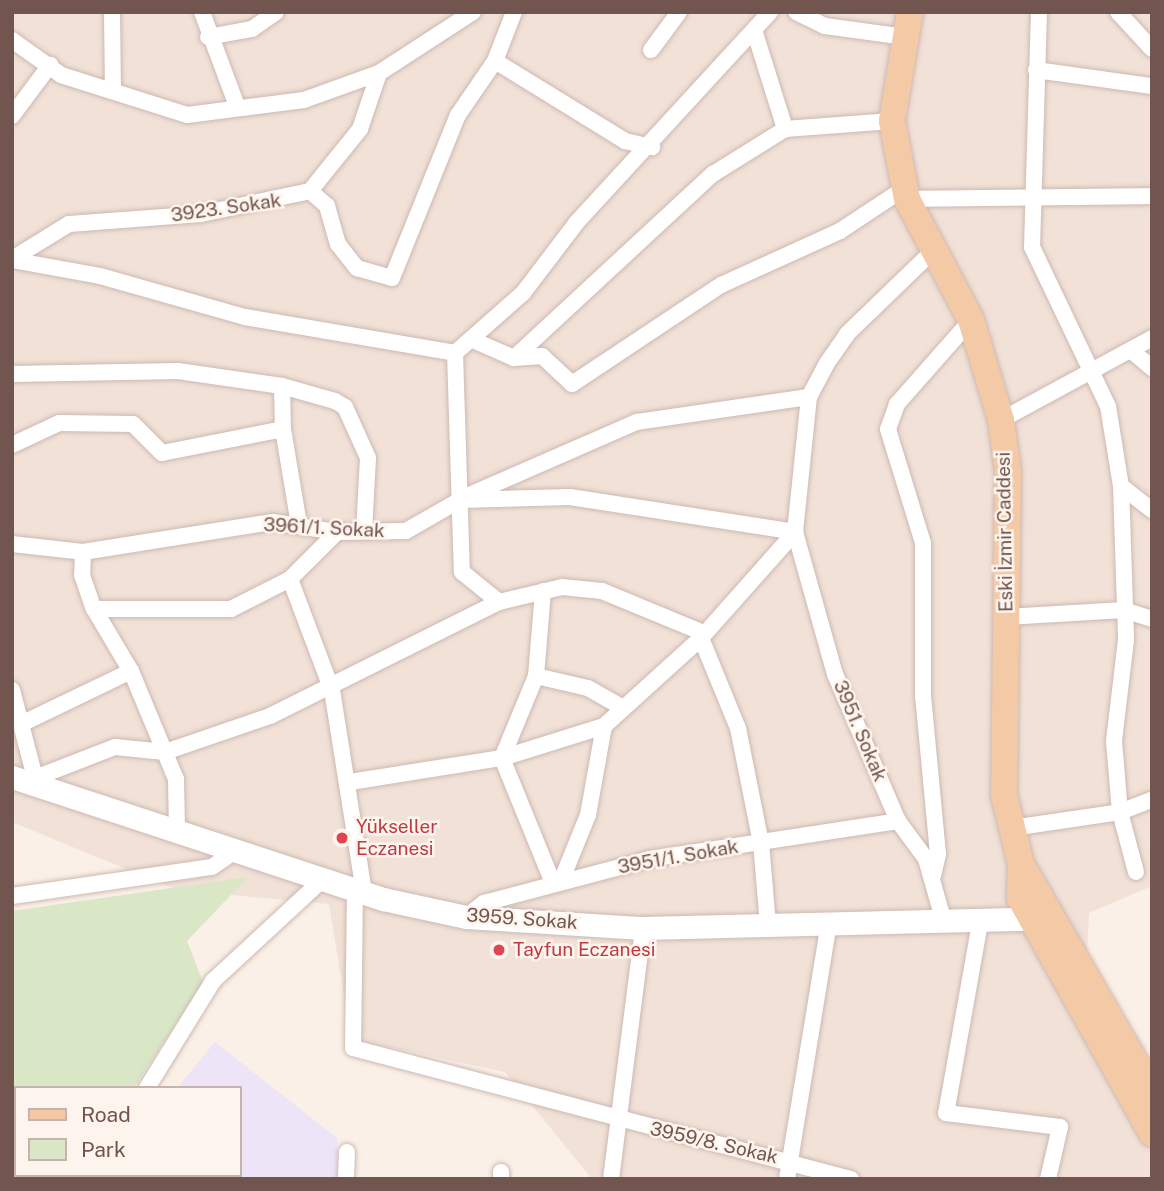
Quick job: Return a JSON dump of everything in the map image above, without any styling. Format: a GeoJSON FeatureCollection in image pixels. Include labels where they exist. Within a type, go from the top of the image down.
{"type":"FeatureCollection","features":[{"type":"Feature","properties":{"kind":"main road","name":"Eski İzmir Caddesi"},"geometry":{"type":"LineString","coordinates":[[907,25],[892,121],[906,193],[971,320],[1001,420],[1008,472],[1004,795],[1021,864],[1020,898],[1042,918],[1152,1091]]}},
{"type":"Feature","properties":{"kind":"main road","name":"Eski İzmir Caddesi"},"geometry":{"type":"LineString","coordinates":[[1042,918],[1152,1133]]}},
{"type":"Feature","properties":{"kind":"street"},"geometry":{"type":"LineString","coordinates":[[112,12],[113,90]]}},
{"type":"Feature","properties":{"kind":"street"},"geometry":{"type":"LineString","coordinates":[[202,12],[208,37],[237,106]]}},
{"type":"Feature","properties":{"kind":"street"},"geometry":{"type":"LineString","coordinates":[[208,37],[252,29],[276,12]]}},
{"type":"Feature","properties":{"kind":"street"},"geometry":{"type":"LineString","coordinates":[[12,40],[61,75],[187,115],[237,106],[304,100],[379,73],[472,12]]}},
{"type":"Feature","properties":{"kind":"street"},"geometry":{"type":"LineString","coordinates":[[379,73],[360,129],[310,191],[327,206],[338,244],[357,268],[393,278],[458,115],[495,61],[514,12]]}},
{"type":"Feature","properties":{"kind":"street"},"geometry":{"type":"LineString","coordinates":[[651,50],[679,12]]}},
{"type":"Feature","properties":{"kind":"street"},"geometry":{"type":"LineString","coordinates":[[12,260],[100,276],[245,317],[455,353],[473,341],[652,147],[671,118],[755,33],[770,12]]}},
{"type":"Feature","properties":{"kind":"street"},"geometry":{"type":"LineString","coordinates":[[796,12],[825,26],[907,25]]}},
{"type":"Feature","properties":{"kind":"street"},"geometry":{"type":"LineString","coordinates":[[1039,12],[1032,247],[1108,406],[1121,486],[1124,610],[1114,741],[1120,812],[1136,872]]}},
{"type":"Feature","properties":{"kind":"street"},"geometry":{"type":"LineString","coordinates":[[1118,12],[1152,49]]}},
{"type":"Feature","properties":{"kind":"street"},"geometry":{"type":"LineString","coordinates":[[755,33],[785,129]]}},
{"type":"Feature","properties":{"kind":"street"},"geometry":{"type":"LineString","coordinates":[[495,61],[625,141],[652,147]]}},
{"type":"Feature","properties":{"kind":"street"},"geometry":{"type":"LineString","coordinates":[[12,116],[50,65]]}},
{"type":"Feature","properties":{"kind":"street"},"geometry":{"type":"LineString","coordinates":[[1036,70],[1152,86]]}},
{"type":"Feature","properties":{"kind":"street"},"geometry":{"type":"LineString","coordinates":[[514,358],[713,174],[785,129],[892,121]]}},
{"type":"Feature","properties":{"kind":"street","name":"3923. Sokak"},"geometry":{"type":"LineString","coordinates":[[12,260],[69,224],[201,214],[310,191]]}},
{"type":"Feature","properties":{"kind":"street"},"geometry":{"type":"LineString","coordinates":[[473,341],[514,358],[542,356],[572,384],[721,285],[840,231],[906,193],[1152,196]]}},
{"type":"Feature","properties":{"kind":"street"},"geometry":{"type":"LineString","coordinates":[[350,782],[502,758],[604,726],[701,635],[795,532],[809,397],[847,334],[936,248]]}},
{"type":"Feature","properties":{"kind":"street"},"geometry":{"type":"LineString","coordinates":[[933,879],[938,854],[923,696],[923,543],[888,429],[897,404],[971,320]]}},
{"type":"Feature","properties":{"kind":"street"},"geometry":{"type":"LineString","coordinates":[[1001,420],[1089,367],[1133,352],[1152,338]]}},
{"type":"Feature","properties":{"kind":"street"},"geometry":{"type":"LineString","coordinates":[[1133,352],[1152,368]]}},
{"type":"Feature","properties":{"kind":"street"},"geometry":{"type":"LineString","coordinates":[[455,353],[462,572],[499,602]]}},
{"type":"Feature","properties":{"kind":"street"},"geometry":{"type":"LineString","coordinates":[[12,374],[178,371],[282,386],[345,407],[368,458],[364,531]]}},
{"type":"Feature","properties":{"kind":"street"},"geometry":{"type":"LineString","coordinates":[[282,386],[283,429],[299,525]]}},
{"type":"Feature","properties":{"kind":"street"},"geometry":{"type":"LineString","coordinates":[[460,500],[637,422],[809,397]]}},
{"type":"Feature","properties":{"kind":"street"},"geometry":{"type":"LineString","coordinates":[[12,445],[59,423],[133,424],[162,453],[283,429]]}},
{"type":"Feature","properties":{"kind":"street"},"geometry":{"type":"LineString","coordinates":[[1121,486],[1152,510]]}},
{"type":"Feature","properties":{"kind":"street","name":"3961/1. Sokak"},"geometry":{"type":"LineString","coordinates":[[12,544],[83,552],[273,522],[337,532],[406,531],[460,500],[613,500],[795,532]]}},
{"type":"Feature","properties":{"kind":"street"},"geometry":{"type":"LineString","coordinates":[[94,609],[231,609],[289,579],[337,532]]}},
{"type":"Feature","properties":{"kind":"street","name":"3951. Sokak"},"geometry":{"type":"LineString","coordinates":[[795,532],[835,674],[898,821],[933,879],[944,922]]}},
{"type":"Feature","properties":{"kind":"street"},"geometry":{"type":"LineString","coordinates":[[83,552],[82,575],[94,609],[131,671],[176,779],[177,831]]}},
{"type":"Feature","properties":{"kind":"street"},"geometry":{"type":"LineString","coordinates":[[289,579],[332,690],[350,782],[359,891]]}},
{"type":"Feature","properties":{"kind":"street"},"geometry":{"type":"LineString","coordinates":[[543,591],[536,676],[502,758],[558,881]]}},
{"type":"Feature","properties":{"kind":"street"},"geometry":{"type":"LineString","coordinates":[[12,690],[21,724],[28,780],[115,747],[164,752],[332,690],[499,602],[543,591],[602,591],[701,635],[738,728],[761,843],[768,924]]}},
{"type":"Feature","properties":{"kind":"street"},"geometry":{"type":"LineString","coordinates":[[1006,617],[1124,610],[1152,619]]}},
{"type":"Feature","properties":{"kind":"street"},"geometry":{"type":"LineString","coordinates":[[21,724],[131,671]]}},
{"type":"Feature","properties":{"kind":"street"},"geometry":{"type":"LineString","coordinates":[[536,676],[588,688],[623,708]]}},
{"type":"Feature","properties":{"kind":"street"},"geometry":{"type":"LineString","coordinates":[[558,881],[588,815],[604,726]]}},
{"type":"Feature","properties":{"kind":"street","name":"3959. Sokak"},"geometry":{"type":"LineString","coordinates":[[28,780],[359,891],[466,917],[643,928],[829,922],[980,923],[1042,918]]}},
{"type":"Feature","properties":{"kind":"street"},"geometry":{"type":"LineString","coordinates":[[1012,828],[1120,812],[1152,800]]}},
{"type":"Feature","properties":{"kind":"street","name":"3951/1. Sokak"},"geometry":{"type":"LineString","coordinates":[[466,917],[484,903],[558,881],[761,843],[898,821]]}},
{"type":"Feature","properties":{"kind":"street"},"geometry":{"type":"LineString","coordinates":[[12,896],[212,867],[236,850]]}},
{"type":"Feature","properties":{"kind":"street"},"geometry":{"type":"LineString","coordinates":[[148,1086],[213,981],[323,879]]}},
{"type":"Feature","properties":{"kind":"street","name":"3959/8. Sokak"},"geometry":{"type":"LineString","coordinates":[[359,891],[353,1048],[616,1121],[790,1161],[851,1179]]}},
{"type":"Feature","properties":{"kind":"street"},"geometry":{"type":"LineString","coordinates":[[787,1179],[829,922]]}},
{"type":"Feature","properties":{"kind":"street"},"geometry":{"type":"LineString","coordinates":[[980,923],[946,1113],[1060,1126],[1048,1179]]}},
{"type":"Feature","properties":{"kind":"street"},"geometry":{"type":"LineString","coordinates":[[611,1179],[616,1121],[643,928]]}},
{"type":"Feature","properties":{"kind":"street"},"geometry":{"type":"LineString","coordinates":[[346,1152],[346,1179]]}},
{"type":"Feature","properties":{"kind":"shaded area"},"geometry":{"type":"Polygon","coordinates":[[[12,12],[1152,12],[1152,886],[1089,913],[1084,1010],[1152,1153],[1152,1179],[592,1179],[505,1072],[351,1039],[329,904],[177,890],[12,822],[12,12]]]}},
{"type":"Feature","properties":{"kind":"shaded area"},"geometry":{"type":"Polygon","coordinates":[[[215,1042],[337,1138],[337,1179],[116,1179],[242,1177],[242,1086],[179,1086],[215,1042]]]}},
{"type":"Feature","properties":{"kind":"green space"},"geometry":{"type":"Polygon","coordinates":[[[248,877],[187,941],[203,982],[135,1086],[14,1086],[12,1092],[12,911],[248,877]]]}},
{"type":"Feature","properties":{"kind":"place","name":"Yükseller Eczanesi"},"geometry":{"type":"Point","coordinates":[342,838]}},
{"type":"Feature","properties":{"kind":"place","name":"Tayfun Eczanesi"},"geometry":{"type":"Point","coordinates":[499,950]}}]}
